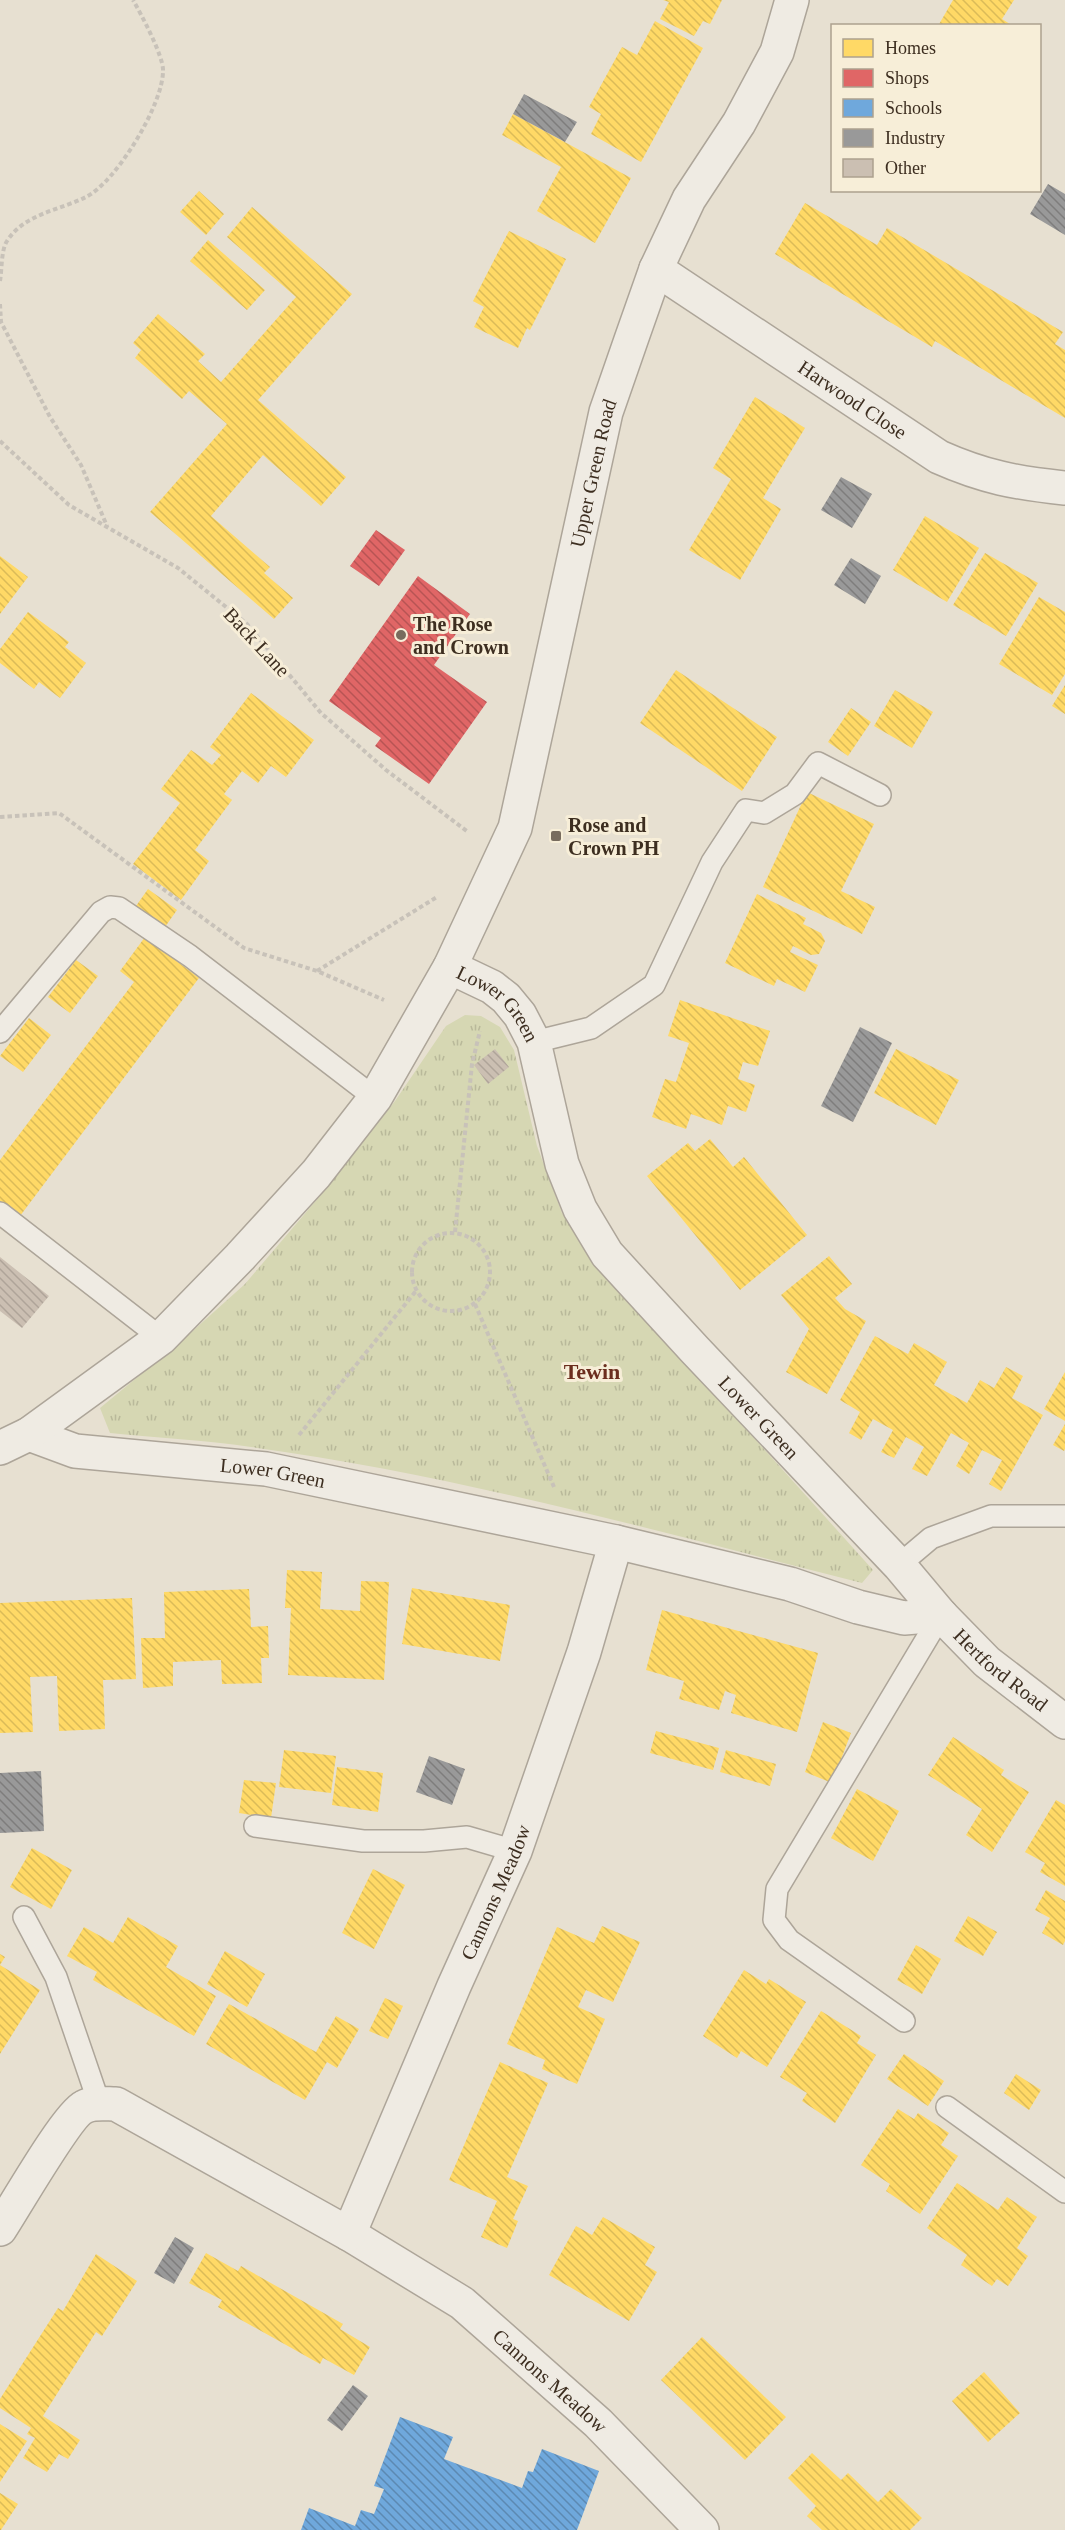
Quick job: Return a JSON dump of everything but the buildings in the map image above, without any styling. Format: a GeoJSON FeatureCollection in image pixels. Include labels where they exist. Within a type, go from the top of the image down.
{"type":"FeatureCollection","features":[{"type":"Feature","properties":{"kind":"street","name":"Upper Green Road"},"geometry":{"type":"LineString","coordinates":[[450,968],[504,856],[515,828],[606,412],[656,270],[690,199],[739,123],[777,52],[792,0]]}},
{"type":"Feature","properties":{"kind":"street","name":"Harwood Close"},"geometry":{"type":"LineString","coordinates":[[656,270],[939,457],[975,473],[1017,483],[1065,488]]}},
{"type":"Feature","properties":{"kind":"street","name":"Lower Green"},"geometry":{"type":"LineString","coordinates":[[30,1434],[161,1338],[316,1174],[375,1098],[450,968],[492,987],[506,998],[520,1015],[534,1042],[562,1164],[580,1209],[607,1254],[899,1565],[941,1615]]}},
{"type":"Feature","properties":{"kind":"street","name":"Lower Green"},"geometry":{"type":"LineString","coordinates":[[30,1434],[75,1451],[266,1469],[616,1542],[790,1584],[858,1607],[904,1618],[941,1615]]}},
{"type":"Feature","properties":{"kind":"street"},"geometry":{"type":"LineString","coordinates":[[0,1448],[30,1434]]}},
{"type":"Feature","properties":{"kind":"street","name":"Cannons Meadow"},"geometry":{"type":"LineString","coordinates":[[349,2234],[454,1986],[515,1851],[585,1652],[616,1542]]}},
{"type":"Feature","properties":{"kind":"street","name":"Hertford Road"},"geometry":{"type":"LineString","coordinates":[[941,1615],[987,1662],[1065,1722]]}},
{"type":"Feature","properties":{"kind":"street"},"geometry":{"type":"LineString","coordinates":[[0,2229],[67,2124],[83,2107],[99,2103]]}},
{"type":"Feature","properties":{"kind":"street","name":"Cannons Meadow"},"geometry":{"type":"LineString","coordinates":[[99,2103],[116,2104],[349,2234],[462,2303],[598,2423],[702,2530]]}},
{"type":"Feature","properties":{"kind":"lane"},"geometry":{"type":"LineString","coordinates":[[534,1042],[591,1028],[654,985],[712,861],[746,810],[764,813],[795,794],[818,763],[880,795]]}},
{"type":"Feature","properties":{"kind":"lane"},"geometry":{"type":"LineString","coordinates":[[0,1032],[101,912],[110,907],[119,908],[190,956],[375,1098]]}},
{"type":"Feature","properties":{"kind":"lane"},"geometry":{"type":"LineString","coordinates":[[0,1213],[161,1338]]}},
{"type":"Feature","properties":{"kind":"lane"},"geometry":{"type":"LineString","coordinates":[[899,1565],[931,1538],[991,1516],[1065,1515]]}},
{"type":"Feature","properties":{"kind":"lane"},"geometry":{"type":"LineString","coordinates":[[904,2021],[789,1940],[774,1920],[777,1889],[941,1615]]}},
{"type":"Feature","properties":{"kind":"lane"},"geometry":{"type":"LineString","coordinates":[[255,1826],[363,1841],[424,1841],[467,1836],[515,1851]]}},
{"type":"Feature","properties":{"kind":"lane"},"geometry":{"type":"LineString","coordinates":[[24,1917],[56,1977],[99,2103]]}},
{"type":"Feature","properties":{"kind":"lane"},"geometry":{"type":"LineString","coordinates":[[947,2107],[1065,2192]]}},
{"type":"Feature","properties":{"kind":"path"},"geometry":{"type":"LineString","coordinates":[[0,281],[6,242],[30,219],[88,196],[124,162],[157,100],[164,70],[144,20],[133,0]]}},
{"type":"Feature","properties":{"kind":"path"},"geometry":{"type":"LineString","coordinates":[[0,304],[1,322],[50,417],[81,465],[107,527]]}},
{"type":"Feature","properties":{"kind":"path","name":"Back Lane"},"geometry":{"type":"LineString","coordinates":[[0,441],[69,505],[178,568],[247,624],[321,713],[403,783],[453,822],[504,856]]}},
{"type":"Feature","properties":{"kind":"path"},"geometry":{"type":"LineString","coordinates":[[0,817],[58,813],[244,948],[317,971],[423,1017]]}},
{"type":"Feature","properties":{"kind":"path"},"geometry":{"type":"LineString","coordinates":[[317,971],[445,892]]}},
{"type":"Feature","properties":{"kind":"path"},"geometry":{"type":"LineString","coordinates":[[455,1233],[472,1064],[492,987]]}},
{"type":"Feature","properties":{"kind":"path"},"geometry":{"type":"LineString","coordinates":[[455,1233],[470,1237],[481,1247],[488,1258],[490,1280],[476,1304],[454,1312],[439,1310],[427,1304],[416,1291],[412,1277],[412,1264],[418,1251],[435,1236],[455,1233]]}},
{"type":"Feature","properties":{"kind":"path"},"geometry":{"type":"LineString","coordinates":[[266,1469],[296,1438],[416,1291]]}},
{"type":"Feature","properties":{"kind":"path"},"geometry":{"type":"LineString","coordinates":[[476,1304],[559,1498],[565,1531]]}},
{"type":"Feature","properties":{"kind":"green space"},"geometry":{"type":"Polygon","coordinates":[[[465,1015],[481,1016],[500,1027],[514,1050],[537,1146],[562,1213],[601,1268],[873,1570],[862,1583],[558,1506],[405,1473],[233,1445],[110,1433],[100,1408],[186,1337],[245,1284],[325,1190],[395,1101],[446,1026],[465,1015]]]}},
{"type":"Feature","properties":{"kind":"place","name":"The Rose and Crown"},"geometry":{"type":"Point","coordinates":[401,635]}},
{"type":"Feature","properties":{"kind":"place","name":"Rose and Crown PH"},"geometry":{"type":"Point","coordinates":[556,836]}},
{"type":"Feature","properties":{"kind":"district","name":"Tewin"},"geometry":{"type":"Point","coordinates":[592,1371]}}]}
